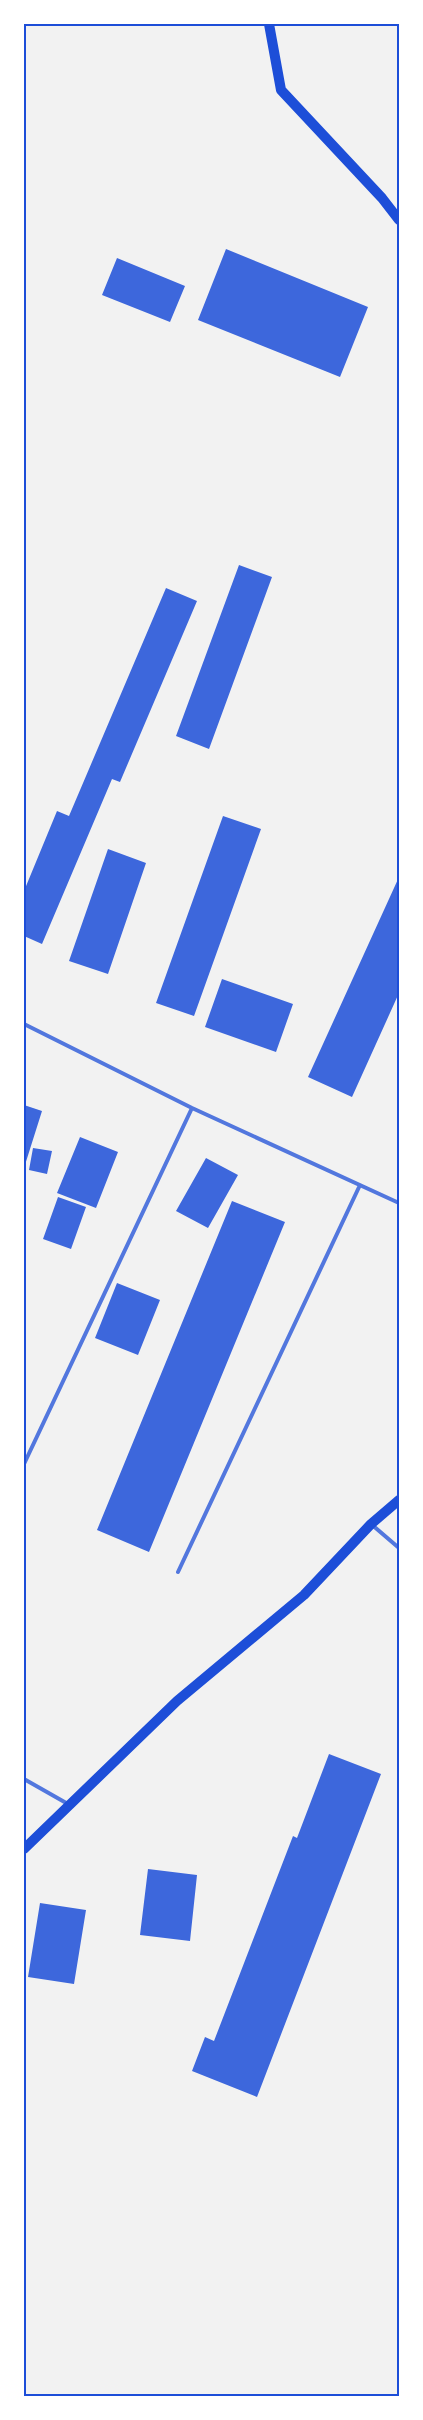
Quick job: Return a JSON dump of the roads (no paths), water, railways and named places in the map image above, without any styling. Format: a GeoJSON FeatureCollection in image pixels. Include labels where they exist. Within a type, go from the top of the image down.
{"type":"FeatureCollection","features":[{"type":"Feature","properties":{"kind":"main road"},"geometry":{"type":"LineString","coordinates":[[269,24],[281,90],[382,198],[399,220]]}},
{"type":"Feature","properties":{"kind":"main road"},"geometry":{"type":"LineString","coordinates":[[24,1849],[177,1701],[304,1595],[371,1524],[399,1500]]}},
{"type":"Feature","properties":{"kind":"lane"},"geometry":{"type":"LineString","coordinates":[[24,1024],[192,1108],[399,1203]]}},
{"type":"Feature","properties":{"kind":"lane"},"geometry":{"type":"LineString","coordinates":[[24,1464],[192,1108]]}},
{"type":"Feature","properties":{"kind":"lane"},"geometry":{"type":"LineString","coordinates":[[178,1572],[360,1185]]}},
{"type":"Feature","properties":{"kind":"lane"},"geometry":{"type":"LineString","coordinates":[[371,1524],[399,1548]]}},
{"type":"Feature","properties":{"kind":"lane"},"geometry":{"type":"LineString","coordinates":[[24,1779],[70,1805]]}}]}
